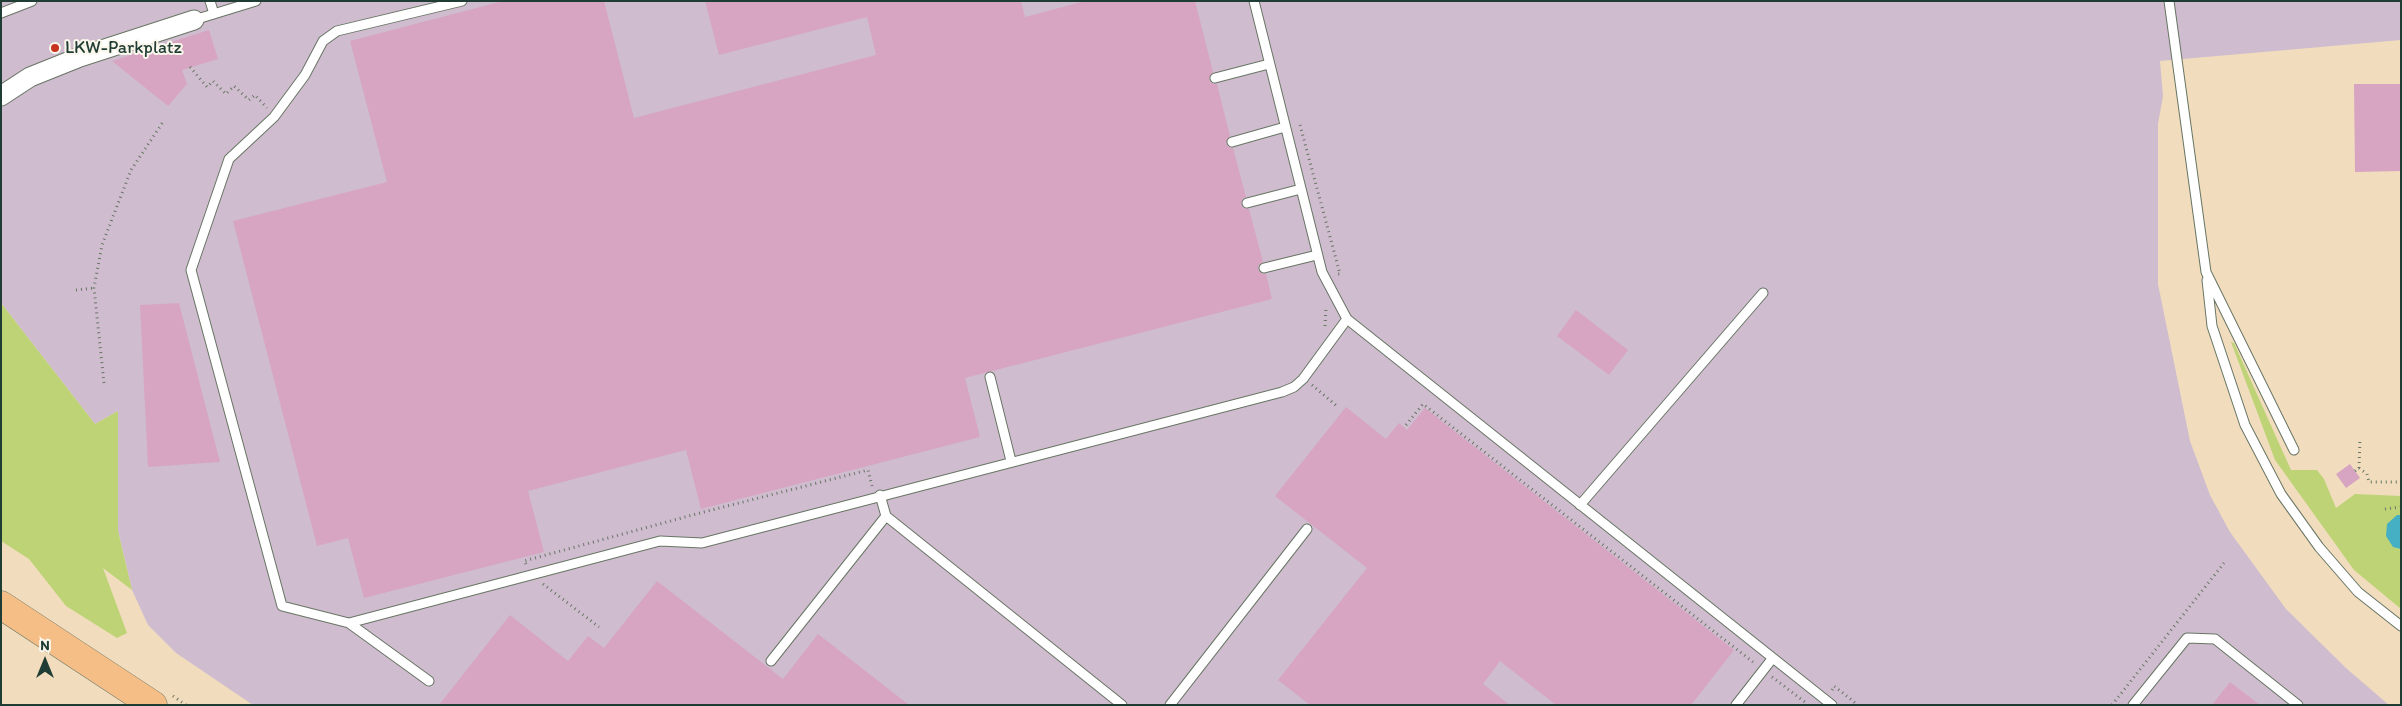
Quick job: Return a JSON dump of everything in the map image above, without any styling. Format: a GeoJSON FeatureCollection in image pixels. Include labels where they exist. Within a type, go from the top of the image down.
{"type":"FeatureCollection","features":[{"type":"Feature","properties":{"kind":"main road"},"geometry":{"type":"LineString","coordinates":[[1,605],[153,705]]}},
{"type":"Feature","properties":{"kind":"street"},"geometry":{"type":"LineString","coordinates":[[1,96],[30,77],[71,60],[194,20]]}},
{"type":"Feature","properties":{"kind":"lane"},"geometry":{"type":"LineString","coordinates":[[1,13],[32,1]]}},
{"type":"Feature","properties":{"kind":"lane"},"geometry":{"type":"LineString","coordinates":[[210,1],[214,14]]}},
{"type":"Feature","properties":{"kind":"lane"},"geometry":{"type":"LineString","coordinates":[[194,20],[256,1]]}},
{"type":"Feature","properties":{"kind":"lane"},"geometry":{"type":"LineString","coordinates":[[429,681],[349,623],[282,606],[191,270],[229,160],[274,116],[305,75],[323,41],[337,31],[462,1]]}},
{"type":"Feature","properties":{"kind":"lane"},"geometry":{"type":"LineString","coordinates":[[1254,1],[1322,272],[1347,319],[1832,705]]}},
{"type":"Feature","properties":{"kind":"lane"},"geometry":{"type":"LineString","coordinates":[[2169,1],[2212,326],[2245,425],[2280,494],[2319,547],[2358,592],[2401,626]]}},
{"type":"Feature","properties":{"kind":"lane"},"geometry":{"type":"LineString","coordinates":[[1215,78],[1269,64]]}},
{"type":"Feature","properties":{"kind":"lane"},"geometry":{"type":"LineString","coordinates":[[1232,142],[1285,127]]}},
{"type":"Feature","properties":{"kind":"lane"},"geometry":{"type":"LineString","coordinates":[[1247,203],[1301,189]]}},
{"type":"Feature","properties":{"kind":"lane"},"geometry":{"type":"LineString","coordinates":[[1264,268],[1317,254]]}},
{"type":"Feature","properties":{"kind":"lane"},"geometry":{"type":"LineString","coordinates":[[2206,272],[2294,450]]}},
{"type":"Feature","properties":{"kind":"lane"},"geometry":{"type":"LineString","coordinates":[[1580,506],[1763,293]]}},
{"type":"Feature","properties":{"kind":"lane"},"geometry":{"type":"LineString","coordinates":[[349,623],[660,541],[702,543],[880,495],[1282,392],[1294,387],[1303,379],[1347,319]]}},
{"type":"Feature","properties":{"kind":"lane"},"geometry":{"type":"LineString","coordinates":[[990,377],[1011,461]]}},
{"type":"Feature","properties":{"kind":"lane"},"geometry":{"type":"LineString","coordinates":[[880,495],[886,516],[1122,705]]}},
{"type":"Feature","properties":{"kind":"lane"},"geometry":{"type":"LineString","coordinates":[[771,662],[886,516]]}},
{"type":"Feature","properties":{"kind":"lane"},"geometry":{"type":"LineString","coordinates":[[1170,705],[1307,529]]}},
{"type":"Feature","properties":{"kind":"lane"},"geometry":{"type":"LineString","coordinates":[[2133,705],[2187,638],[2215,639],[2298,705]]}},
{"type":"Feature","properties":{"kind":"lane"},"geometry":{"type":"LineString","coordinates":[[1736,705],[1772,659]]}},
{"type":"Feature","properties":{"kind":"path"},"geometry":{"type":"LineString","coordinates":[[190,67],[207,87],[213,81],[226,94],[234,86],[249,100],[255,95]]}},
{"type":"Feature","properties":{"kind":"path"},"geometry":{"type":"LineString","coordinates":[[104,383],[94,288],[102,245],[131,170],[163,122]]}},
{"type":"Feature","properties":{"kind":"path"},"geometry":{"type":"LineString","coordinates":[[76,290],[94,288]]}},
{"type":"Feature","properties":{"kind":"path"},"geometry":{"type":"LineString","coordinates":[[1303,379],[1338,407]]}},
{"type":"Feature","properties":{"kind":"path"},"geometry":{"type":"LineString","coordinates":[[1406,426],[1423,404],[1800,699],[1811,705]]}},
{"type":"Feature","properties":{"kind":"path"},"geometry":{"type":"LineString","coordinates":[[2359,468],[2360,439]]}},
{"type":"Feature","properties":{"kind":"path"},"geometry":{"type":"LineString","coordinates":[[2355,471],[2359,468]]}},
{"type":"Feature","properties":{"kind":"path"},"geometry":{"type":"LineString","coordinates":[[2359,468],[2367,474],[2369,482],[2401,482]]}},
{"type":"Feature","properties":{"kind":"path"},"geometry":{"type":"LineString","coordinates":[[669,522],[868,470]]}},
{"type":"Feature","properties":{"kind":"path"},"geometry":{"type":"LineString","coordinates":[[2385,509],[2401,507]]}},
{"type":"Feature","properties":{"kind":"path"},"geometry":{"type":"LineString","coordinates":[[2112,705],[2224,563]]}},
{"type":"Feature","properties":{"kind":"path"},"geometry":{"type":"LineString","coordinates":[[1834,686],[1858,705]]}},
{"type":"Feature","properties":{"kind":"shaded area"},"geometry":{"type":"Polygon","coordinates":[[[1,1],[2401,1],[2401,40],[2160,61],[2163,96],[2158,124],[2158,284],[2190,441],[2210,495],[2230,532],[2286,609],[2346,668],[2389,705],[253,705],[176,653],[148,625],[132,590],[118,531],[118,411],[95,424],[1,303],[1,1]]]}},
{"type":"Feature","properties":{"kind":"green space"},"geometry":{"type":"Polygon","coordinates":[[[1,303],[95,424],[118,411],[118,531],[132,590],[103,568],[127,633],[117,638],[66,606],[29,559],[1,541],[1,303]]]}},
{"type":"Feature","properties":{"kind":"green space"},"geometry":{"type":"Polygon","coordinates":[[[2231,342],[2234,343],[2291,470],[2317,470],[2324,479],[2336,508],[2355,494],[2401,496],[2401,609],[2354,570],[2275,460],[2231,342]]]}},
{"type":"Feature","properties":{"kind":"water"},"geometry":{"type":"Polygon","coordinates":[[[2397,515],[2401,515],[2401,549],[2393,547],[2386,536],[2387,524],[2397,515]]]}},
{"type":"Feature","properties":{"kind":"building"},"geometry":{"type":"Polygon","coordinates":[[[503,1],[604,1],[634,118],[876,55],[867,17],[719,55],[705,1],[1021,1],[1025,17],[1085,1],[1195,1],[1213,72],[1209,79],[1211,83],[1217,84],[1230,136],[1226,143],[1228,147],[1233,148],[1246,197],[1242,199],[1241,204],[1243,208],[1249,209],[1263,262],[1258,266],[1258,270],[1262,274],[1266,274],[1272,299],[965,378],[980,437],[701,509],[686,450],[528,491],[544,552],[364,598],[348,538],[317,546],[233,221],[387,182],[350,41],[503,1]]]}},
{"type":"Feature","properties":{"kind":"building"},"geometry":{"type":"Polygon","coordinates":[[[209,30],[218,59],[182,70],[187,84],[168,106],[112,61],[209,30]]]}},
{"type":"Feature","properties":{"kind":"building"},"geometry":{"type":"Polygon","coordinates":[[[2354,84],[2401,84],[2401,171],[2355,172],[2354,84]]]}},
{"type":"Feature","properties":{"kind":"building"},"geometry":{"type":"Polygon","coordinates":[[[179,303],[220,462],[148,467],[140,305],[179,303]]]}},
{"type":"Feature","properties":{"kind":"building"},"geometry":{"type":"Polygon","coordinates":[[[1576,310],[1628,350],[1609,375],[1557,336],[1576,310]]]}},
{"type":"Feature","properties":{"kind":"building"},"geometry":{"type":"Polygon","coordinates":[[[1346,407],[1386,439],[1399,423],[1407,430],[1425,408],[1734,650],[1691,705],[1556,705],[1500,661],[1483,684],[1510,705],[1310,705],[1278,680],[1367,568],[1275,496],[1346,407]]]}},
{"type":"Feature","properties":{"kind":"building"},"geometry":{"type":"Polygon","coordinates":[[[2350,464],[2360,478],[2346,488],[2336,474],[2350,464]]]}},
{"type":"Feature","properties":{"kind":"building"},"geometry":{"type":"Polygon","coordinates":[[[657,581],[783,679],[818,634],[909,705],[439,705],[510,615],[568,661],[588,636],[604,648],[657,581]]]}},
{"type":"Feature","properties":{"kind":"building"},"geometry":{"type":"Polygon","coordinates":[[[2230,682],[2260,705],[2212,705],[2230,682]]]}},
{"type":"Feature","properties":{"kind":"place","name":"LKW-Parkplatz"},"geometry":{"type":"Point","coordinates":[55,48]}}]}
